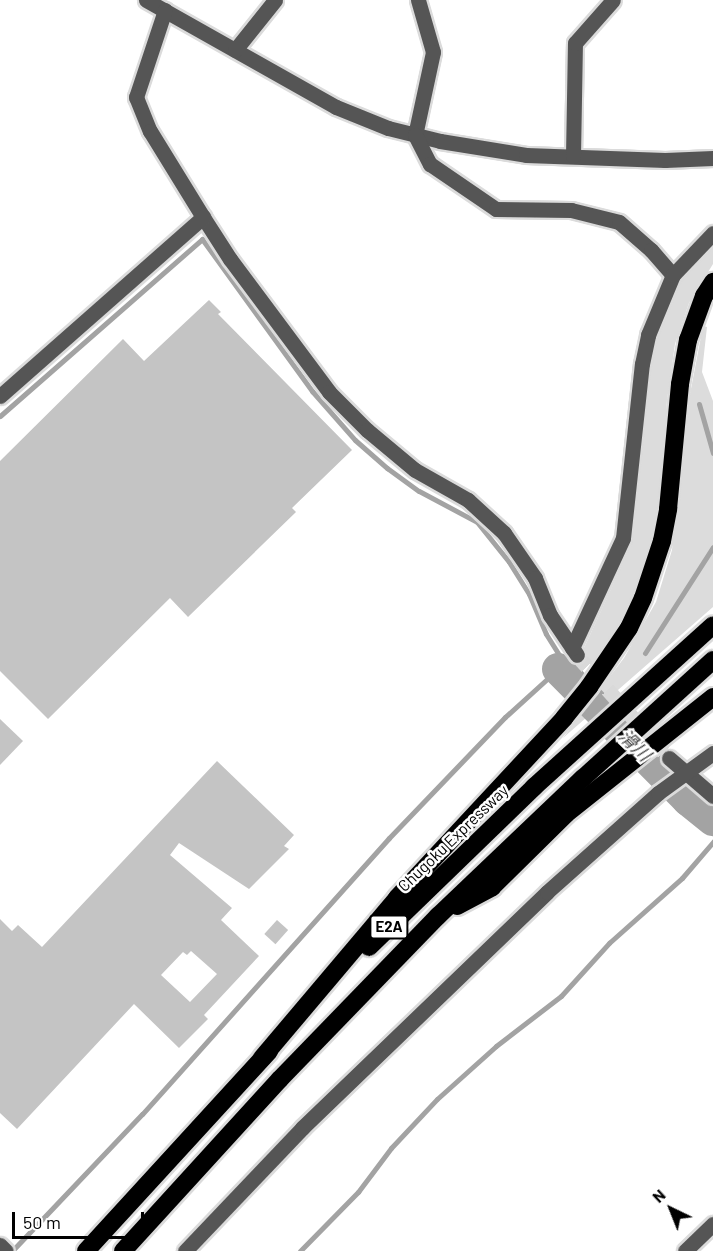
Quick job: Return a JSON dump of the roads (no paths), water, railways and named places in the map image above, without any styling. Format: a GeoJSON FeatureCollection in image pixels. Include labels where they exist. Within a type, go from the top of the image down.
{"type":"FeatureCollection","features":[{"type":"Feature","properties":{"kind":"highway"},"geometry":{"type":"LineString","coordinates":[[262,1058],[397,898],[564,718],[589,687],[629,628],[643,598],[662,541],[668,509],[680,384],[688,340],[705,296],[713,282]]}},
{"type":"Feature","properties":{"kind":"highway","name":"Chugoku Expressway"},"geometry":{"type":"LineString","coordinates":[[86,1251],[262,1058],[442,875],[534,787],[713,625]]}},
{"type":"Feature","properties":{"kind":"highway","name":"E2A"},"geometry":{"type":"LineString","coordinates":[[123,1251],[280,1079],[438,916],[583,778],[713,660]]}},
{"type":"Feature","properties":{"kind":"highway"},"geometry":{"type":"LineString","coordinates":[[438,916],[492,887],[566,814],[713,697]]}},
{"type":"Feature","properties":{"kind":"street"},"geometry":{"type":"LineString","coordinates":[[146,0],[180,17],[235,51],[336,107],[388,128],[526,155],[665,160],[713,158]]}},
{"type":"Feature","properties":{"kind":"street"},"geometry":{"type":"LineString","coordinates":[[179,0],[180,17]]}},
{"type":"Feature","properties":{"kind":"street"},"geometry":{"type":"LineString","coordinates":[[235,51],[276,0]]}},
{"type":"Feature","properties":{"kind":"street"},"geometry":{"type":"LineString","coordinates":[[418,0],[434,52],[415,135],[430,164],[496,209],[571,210],[619,222],[651,250],[673,275]]}},
{"type":"Feature","properties":{"kind":"street"},"geometry":{"type":"LineString","coordinates":[[573,156],[575,43],[613,0]]}},
{"type":"Feature","properties":{"kind":"street"},"geometry":{"type":"LineString","coordinates":[[165,10],[136,97],[150,130],[203,217],[230,259],[329,392],[367,430],[415,470],[468,500],[504,533],[535,578],[549,615],[574,651],[623,538],[642,364],[648,334],[673,275],[713,233]]}},
{"type":"Feature","properties":{"kind":"street"},"geometry":{"type":"LineString","coordinates":[[0,396],[203,217]]}},
{"type":"Feature","properties":{"kind":"street"},"geometry":{"type":"LineString","coordinates":[[185,1251],[302,1128],[547,892],[658,793],[713,753]]}},
{"type":"Feature","properties":{"kind":"street"},"geometry":{"type":"LineString","coordinates":[[669,758],[713,796]]}},
{"type":"Feature","properties":{"kind":"street"},"geometry":{"type":"LineString","coordinates":[[685,1251],[713,1224]]}},
{"type":"Feature","properties":{"kind":"street"},"geometry":{"type":"LineString","coordinates":[[0,1245],[6,1251]]}},
{"type":"Feature","properties":{"kind":"waterway"},"geometry":{"type":"LineString","coordinates":[[0,416],[202,239],[312,391],[355,440],[387,468],[419,491],[477,522],[509,562],[529,594],[546,634],[560,656],[558,669],[505,717],[389,838],[142,1114],[12,1251]]}},
{"type":"Feature","properties":{"kind":"waterway"},"geometry":{"type":"LineString","coordinates":[[699,404],[713,453]]}},
{"type":"Feature","properties":{"kind":"waterway"},"geometry":{"type":"LineString","coordinates":[[645,653],[713,547]]}},
{"type":"Feature","properties":{"kind":"waterway","name":"滑川"},"geometry":{"type":"LineString","coordinates":[[558,669],[688,800],[713,820]]}},
{"type":"Feature","properties":{"kind":"waterway"},"geometry":{"type":"LineString","coordinates":[[300,1251],[358,1192],[391,1148],[437,1099],[496,1046],[561,996],[609,943],[682,878],[713,842]]}},
{"type":"Feature","properties":{"kind":"tunnel"},"geometry":{"type":"LineString","coordinates":[[577,655],[669,758]]}}]}
